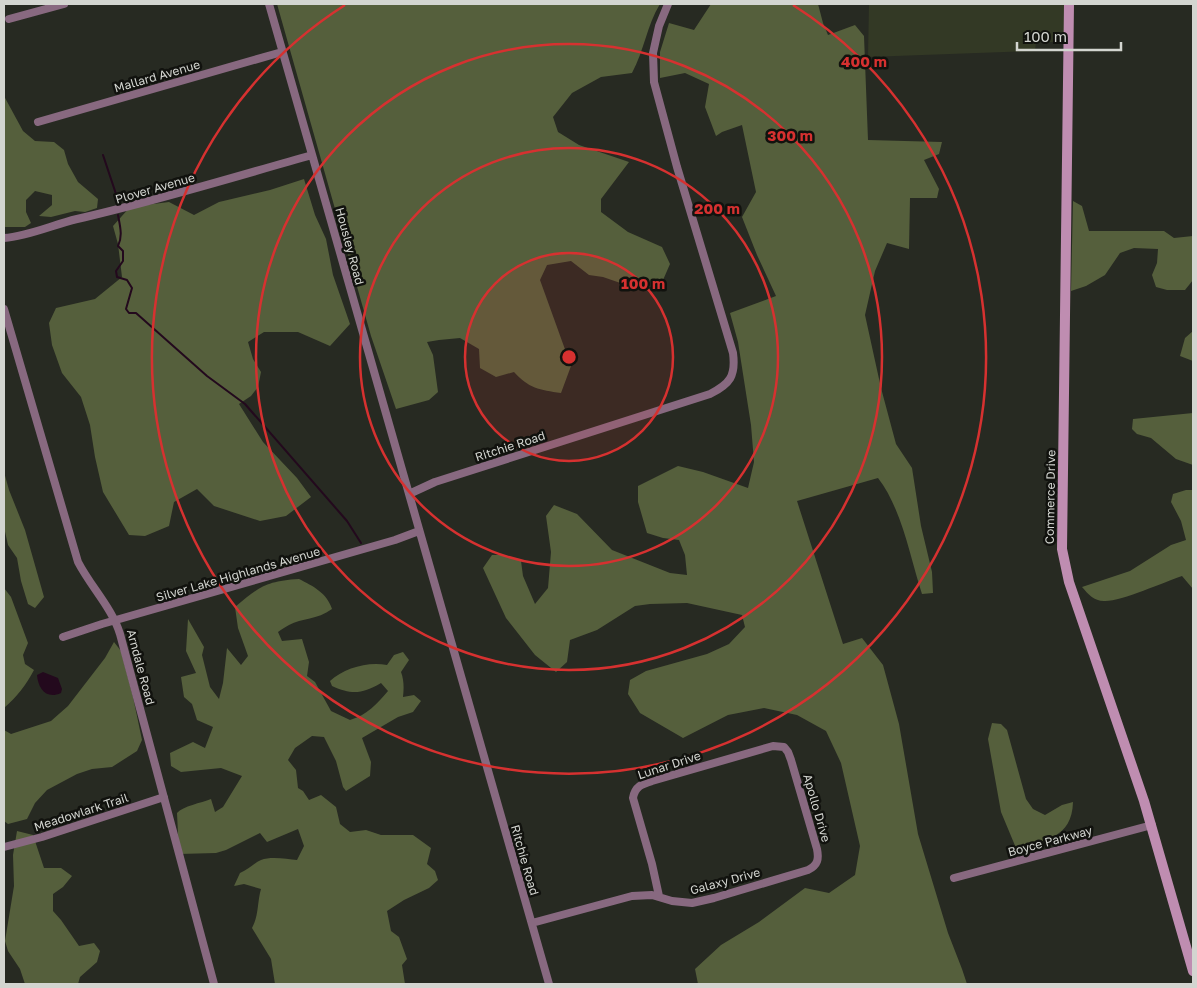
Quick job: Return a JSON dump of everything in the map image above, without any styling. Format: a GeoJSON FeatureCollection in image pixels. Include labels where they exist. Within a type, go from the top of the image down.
{"type":"FeatureCollection","features":[{"type":"Feature","properties":{"kind":"street"},"geometry":{"type":"LineString","coordinates":[[9,19],[64,4]]}},
{"type":"Feature","properties":{"kind":"street","name":"Housley Road"},"geometry":{"type":"LineString","coordinates":[[269,4],[409,494]]}},
{"type":"Feature","properties":{"kind":"street","name":"Ritchie Road"},"geometry":{"type":"LineString","coordinates":[[549,984],[409,494],[435,482],[710,394],[722,387],[730,379],[734,370],[733,353],[654,82],[653,53],[659,26],[668,4]]}},
{"type":"Feature","properties":{"kind":"street","name":"Commerce Drive"},"geometry":{"type":"LineString","coordinates":[[1070,4],[1062,549],[1069,582],[1152,825],[1193,971]]}},
{"type":"Feature","properties":{"kind":"street","name":"Mallard Avenue"},"geometry":{"type":"LineString","coordinates":[[38,122],[282,52]]}},
{"type":"Feature","properties":{"kind":"street","name":"Plover Avenue"},"geometry":{"type":"LineString","coordinates":[[4,238],[18,237],[75,220],[130,207],[312,155]]}},
{"type":"Feature","properties":{"kind":"street","name":"Arndale Road"},"geometry":{"type":"LineString","coordinates":[[4,309],[78,562],[86,578],[115,620],[120,634],[214,984]]}},
{"type":"Feature","properties":{"kind":"street","name":"Silver Lake Highlands Avenue"},"geometry":{"type":"LineString","coordinates":[[63,637],[115,620],[395,540],[419,531]]}},
{"type":"Feature","properties":{"kind":"street","name":"Lunar Drive"},"geometry":{"type":"LineString","coordinates":[[659,896],[633,798],[634,792],[639,785],[773,746],[779,745],[786,749]]}},
{"type":"Feature","properties":{"kind":"street","name":"Apollo Drive"},"geometry":{"type":"LineString","coordinates":[[786,749],[791,760],[817,849],[818,861],[814,867],[808,870]]}},
{"type":"Feature","properties":{"kind":"street","name":"Meadowlark Trail"},"geometry":{"type":"LineString","coordinates":[[4,847],[42,837],[164,798]]}},
{"type":"Feature","properties":{"kind":"street","name":"Boyce Parkway"},"geometry":{"type":"LineString","coordinates":[[954,878],[1152,825]]}},
{"type":"Feature","properties":{"kind":"street","name":"Galaxy Drive"},"geometry":{"type":"LineString","coordinates":[[532,923],[632,896],[659,896],[672,901],[692,903],[808,870]]}},
{"type":"Feature","properties":{"kind":"green space"},"geometry":{"type":"Polygon","coordinates":[[[277,4],[660,4],[632,73],[601,77],[572,93],[553,117],[558,132],[579,145],[629,162],[601,199],[601,212],[628,232],[662,247],[670,264],[660,287],[632,287],[603,277],[589,275],[571,261],[547,265],[540,280],[571,366],[561,393],[529,385],[514,372],[496,377],[480,368],[479,349],[460,338],[439,340],[427,342],[433,355],[438,392],[429,400],[396,409],[371,336],[277,4]]]}},
{"type":"Feature","properties":{"kind":"green space"},"geometry":{"type":"Polygon","coordinates":[[[711,4],[818,4],[828,35],[855,25],[864,36],[868,140],[942,142],[939,154],[924,160],[939,189],[937,198],[910,198],[909,249],[887,243],[875,271],[865,315],[896,444],[912,468],[921,526],[932,572],[933,593],[922,594],[899,519],[886,490],[878,478],[797,501],[843,644],[862,638],[883,665],[899,724],[918,834],[948,933],[967,984],[698,984],[695,969],[721,945],[759,922],[805,888],[829,893],[855,875],[860,846],[841,763],[826,731],[797,715],[764,708],[728,715],[683,738],[640,713],[628,694],[630,680],[646,671],[707,654],[729,644],[745,627],[742,615],[687,603],[635,606],[597,630],[570,640],[567,662],[556,672],[535,655],[506,618],[483,568],[492,555],[503,555],[521,561],[523,576],[535,604],[548,588],[551,552],[546,516],[554,505],[577,514],[612,550],[670,573],[687,575],[685,555],[679,540],[647,533],[638,502],[638,486],[678,466],[703,472],[748,488],[754,462],[751,425],[738,342],[730,313],[776,296],[742,217],[756,192],[742,125],[716,136],[705,107],[709,84],[685,73],[660,78],[660,52],[669,23],[694,30],[711,4]]]}},
{"type":"Feature","properties":{"kind":"green space"},"geometry":{"type":"Polygon","coordinates":[[[869,4],[1064,4],[1064,42],[1036,42],[1035,51],[868,57],[869,4]]]}},
{"type":"Feature","properties":{"kind":"green space"},"geometry":{"type":"Polygon","coordinates":[[[4,96],[23,131],[35,141],[54,142],[64,150],[68,164],[78,182],[98,199],[97,208],[85,212],[75,211],[51,217],[39,216],[52,205],[52,195],[35,191],[26,200],[26,212],[31,223],[25,227],[4,227],[4,96]]]}},
{"type":"Feature","properties":{"kind":"green space"},"geometry":{"type":"Polygon","coordinates":[[[304,179],[315,215],[326,239],[333,275],[350,324],[330,346],[298,332],[264,332],[248,342],[253,359],[261,372],[258,387],[251,396],[239,404],[263,442],[297,478],[311,497],[286,516],[260,521],[214,506],[197,489],[174,502],[169,526],[145,536],[129,535],[103,492],[90,425],[81,397],[62,373],[52,345],[49,323],[56,308],[95,299],[122,277],[118,244],[113,226],[130,207],[169,202],[194,215],[219,202],[270,190],[304,179]]]}},
{"type":"Feature","properties":{"kind":"green space"},"geometry":{"type":"Polygon","coordinates":[[[1073,201],[1082,206],[1089,231],[1164,231],[1174,238],[1193,236],[1193,280],[1185,290],[1167,290],[1156,287],[1152,275],[1157,263],[1158,249],[1134,248],[1120,253],[1105,275],[1086,286],[1071,291],[1073,201]]]}},
{"type":"Feature","properties":{"kind":"green space"},"geometry":{"type":"Polygon","coordinates":[[[1193,331],[1193,361],[1180,356],[1185,338],[1193,331]]]}},
{"type":"Feature","properties":{"kind":"green space"},"geometry":{"type":"Polygon","coordinates":[[[1193,413],[1193,465],[1176,459],[1151,438],[1137,434],[1132,429],[1133,419],[1193,413]]]}},
{"type":"Feature","properties":{"kind":"green space"},"geometry":{"type":"Polygon","coordinates":[[[4,472],[25,530],[44,597],[35,608],[28,604],[17,558],[8,545],[4,527],[4,472]]]}},
{"type":"Feature","properties":{"kind":"green space"},"geometry":{"type":"Polygon","coordinates":[[[1193,490],[1193,589],[1182,576],[1131,595],[1111,600],[1100,601],[1089,595],[1082,587],[1130,571],[1171,545],[1186,540],[1181,521],[1171,502],[1173,494],[1193,490]]]}},
{"type":"Feature","properties":{"kind":"green space"},"geometry":{"type":"Polygon","coordinates":[[[299,579],[323,594],[332,609],[321,615],[294,623],[278,632],[282,641],[302,639],[309,662],[307,676],[315,682],[331,711],[350,720],[356,718],[376,705],[388,691],[381,683],[362,691],[345,691],[332,686],[330,681],[336,676],[349,669],[364,665],[387,665],[394,655],[403,652],[409,660],[401,672],[404,684],[403,697],[414,695],[421,701],[413,712],[398,717],[362,738],[371,762],[370,776],[346,791],[343,787],[336,761],[324,737],[312,736],[295,748],[288,760],[296,770],[298,788],[303,791],[309,800],[321,795],[336,807],[340,824],[350,832],[366,830],[381,835],[413,835],[431,848],[427,864],[435,871],[438,880],[429,888],[387,911],[391,931],[399,937],[407,959],[402,965],[405,984],[275,984],[271,959],[252,928],[256,918],[261,889],[244,884],[234,886],[240,873],[261,860],[274,858],[297,860],[304,846],[298,829],[267,842],[260,833],[216,853],[179,854],[177,813],[211,799],[215,812],[223,807],[242,776],[221,768],[181,772],[171,766],[170,753],[193,742],[205,748],[213,727],[197,720],[192,704],[184,697],[181,677],[196,673],[186,651],[188,619],[204,647],[202,655],[210,687],[219,699],[227,648],[241,665],[248,656],[238,628],[235,607],[250,594],[264,586],[278,581],[299,579]]]}},
{"type":"Feature","properties":{"kind":"green space"},"geometry":{"type":"Polygon","coordinates":[[[4,588],[11,597],[28,643],[23,655],[25,664],[34,670],[21,690],[4,708],[4,588]]]}},
{"type":"Feature","properties":{"kind":"green space"},"geometry":{"type":"Polygon","coordinates":[[[114,642],[121,651],[133,697],[142,740],[137,751],[112,767],[92,769],[77,774],[47,790],[35,803],[27,819],[8,824],[4,821],[4,730],[11,734],[51,721],[68,706],[105,658],[114,642]]]}},
{"type":"Feature","properties":{"kind":"green space"},"geometry":{"type":"Polygon","coordinates":[[[992,723],[1001,724],[1007,730],[1026,799],[1033,809],[1045,815],[1062,805],[1073,802],[1068,824],[1055,836],[1016,848],[1001,812],[988,739],[992,723]]]}},
{"type":"Feature","properties":{"kind":"green space"},"geometry":{"type":"Polygon","coordinates":[[[17,831],[33,835],[44,868],[61,868],[72,876],[63,887],[53,894],[53,911],[79,946],[94,943],[100,951],[97,962],[80,977],[78,984],[25,984],[20,969],[8,951],[5,941],[14,886],[13,855],[17,831]]]}},
{"type":"Feature","properties":{"kind":"shaded area"},"geometry":{"type":"Polygon","coordinates":[[[43,672],[58,678],[62,689],[61,693],[51,695],[44,692],[39,684],[37,675],[43,672]]]}},
{"type":"Feature","properties":{"kind":"waterway"},"geometry":{"type":"LineString","coordinates":[[103,155],[116,194],[117,204]]}},
{"type":"Feature","properties":{"kind":"waterway"},"geometry":{"type":"LineString","coordinates":[[118,215],[121,235],[118,246],[123,251],[123,261],[116,271],[117,277],[127,280],[132,288],[126,309],[129,313],[136,313],[207,376],[245,404],[347,521],[361,543]]}}]}
